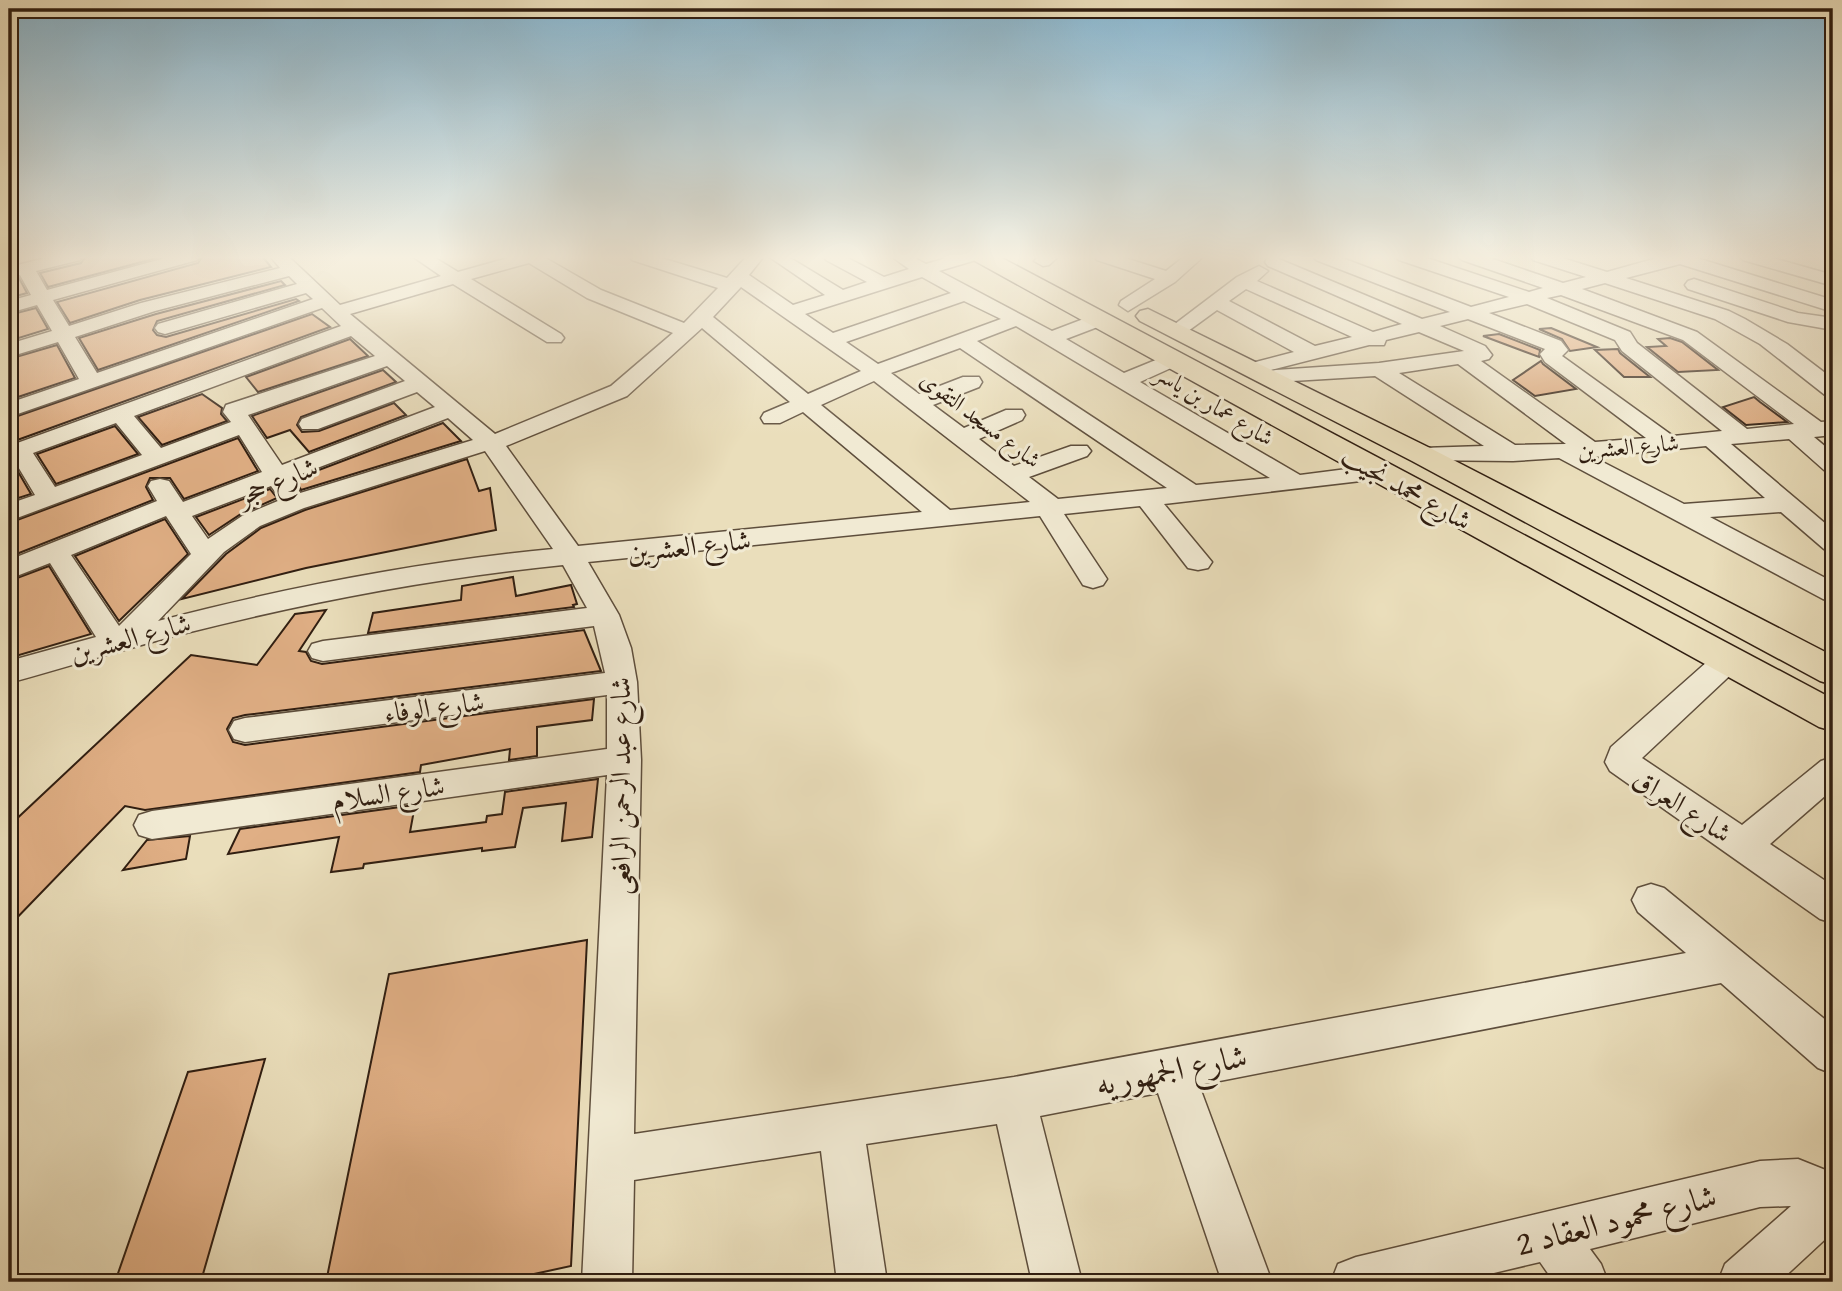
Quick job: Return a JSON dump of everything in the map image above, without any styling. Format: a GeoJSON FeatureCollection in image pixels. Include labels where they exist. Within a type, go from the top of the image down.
{"type":"FeatureCollection","features":[{"type":"Feature","properties":{"kind":"main road","name":"شارع محمد نجيب"},"geometry":{"type":"LineString","coordinates":[[1096,316],[1258,373],[1833,672]]}},
{"type":"Feature","properties":{"kind":"main road","name":"شارع محمد نجيب"},"geometry":{"type":"LineString","coordinates":[[1141,316],[1167,340],[1378,472],[1833,717]]}},
{"type":"Feature","properties":{"kind":"main road"},"geometry":{"type":"LineString","coordinates":[[1412,490],[1448,470]]}},
{"type":"Feature","properties":{"kind":"street"},"geometry":{"type":"LineString","coordinates":[[53,316],[91,381]]}},
{"type":"Feature","properties":{"kind":"street"},"geometry":{"type":"LineString","coordinates":[[9,351],[120,316]]}},
{"type":"Feature","properties":{"kind":"street"},"geometry":{"type":"LineString","coordinates":[[155,316],[183,349]]}},
{"type":"Feature","properties":{"kind":"street"},"geometry":{"type":"LineString","coordinates":[[165,328],[214,316]]}},
{"type":"Feature","properties":{"kind":"street"},"geometry":{"type":"LineString","coordinates":[[9,410],[183,349],[259,316]]}},
{"type":"Feature","properties":{"kind":"street"},"geometry":{"type":"LineString","coordinates":[[50,498],[14,452],[212,378],[287,316]]}},
{"type":"Feature","properties":{"kind":"street","name":"شارع عبد الرحمن الرافعى"},"geometry":{"type":"LineString","coordinates":[[343,316],[491,443],[509,463],[584,575],[605,615],[615,647],[622,682],[624,760],[607,1282]]}},
{"type":"Feature","properties":{"kind":"street"},"geometry":{"type":"LineString","coordinates":[[522,316],[554,338]]}},
{"type":"Feature","properties":{"kind":"street"},"geometry":{"type":"LineString","coordinates":[[668,316],[694,324],[809,404],[946,519]]}},
{"type":"Feature","properties":{"kind":"street","name":"شارع حجر"},"geometry":{"type":"LineString","coordinates":[[119,639],[205,555],[244,525],[295,503],[491,443],[613,394],[702,316]]}},
{"type":"Feature","properties":{"kind":"street","name":"شارع مسجد التقوى"},"geometry":{"type":"LineString","coordinates":[[797,316],[964,437],[1051,508],[1093,579]]}},
{"type":"Feature","properties":{"kind":"street"},"geometry":{"type":"LineString","coordinates":[[829,341],[901,316]]}},
{"type":"Feature","properties":{"kind":"street"},"geometry":{"type":"LineString","coordinates":[[963,316],[986,330]]}},
{"type":"Feature","properties":{"kind":"street","name":"شارع عمار بن ياسر"},"geometry":{"type":"LineString","coordinates":[[1012,316],[1296,484]]}},
{"type":"Feature","properties":{"kind":"street"},"geometry":{"type":"LineString","coordinates":[[1123,381],[1196,316]]}},
{"type":"Feature","properties":{"kind":"street"},"geometry":{"type":"LineString","coordinates":[[1243,316],[1312,353]]}},
{"type":"Feature","properties":{"kind":"street"},"geometry":{"type":"LineString","coordinates":[[1322,316],[1427,364]]}},
{"type":"Feature","properties":{"kind":"street"},"geometry":{"type":"LineString","coordinates":[[1258,373],[1379,369],[1479,358],[1482,354],[1401,316]]}},
{"type":"Feature","properties":{"kind":"street"},"geometry":{"type":"LineString","coordinates":[[1258,373],[1312,353],[1455,316]]}},
{"type":"Feature","properties":{"kind":"street"},"geometry":{"type":"LineString","coordinates":[[1477,316],[1554,345],[1558,349],[1550,354],[1552,358],[1668,443]]}},
{"type":"Feature","properties":{"kind":"street"},"geometry":{"type":"LineString","coordinates":[[1574,316],[1623,336],[1629,347],[1742,436]]}},
{"type":"Feature","properties":{"kind":"street"},"geometry":{"type":"LineString","coordinates":[[1645,316],[1690,336],[1814,429],[1833,465]]}},
{"type":"Feature","properties":{"kind":"street"},"geometry":{"type":"LineString","coordinates":[[1723,316],[1767,338],[1833,390]]}},
{"type":"Feature","properties":{"kind":"street"},"geometry":{"type":"LineString","coordinates":[[1790,316],[1833,324]]}},
{"type":"Feature","properties":{"kind":"street"},"geometry":{"type":"LineString","coordinates":[[772,418],[809,404],[876,372],[1018,319]]}},
{"type":"Feature","properties":{"kind":"street"},"geometry":{"type":"LineString","coordinates":[[1050,338],[1101,319]]}},
{"type":"Feature","properties":{"kind":"street"},"geometry":{"type":"LineString","coordinates":[[960,339],[1192,494]]}},
{"type":"Feature","properties":{"kind":"street"},"geometry":{"type":"LineString","coordinates":[[9,513],[157,458],[239,419],[390,358]]}},
{"type":"Feature","properties":{"kind":"street"},"geometry":{"type":"LineString","coordinates":[[1464,359],[1578,451],[1680,512],[1833,593]]}},
{"type":"Feature","properties":{"kind":"street"},"geometry":{"type":"LineString","coordinates":[[1379,369],[1513,454]]}},
{"type":"Feature","properties":{"kind":"street"},"geometry":{"type":"LineString","coordinates":[[212,378],[295,503]]}},
{"type":"Feature","properties":{"kind":"street"},"geometry":{"type":"LineString","coordinates":[[917,403],[971,382]]}},
{"type":"Feature","properties":{"kind":"street"},"geometry":{"type":"LineString","coordinates":[[310,424],[420,383]]}},
{"type":"Feature","properties":{"kind":"street"},"geometry":{"type":"LineString","coordinates":[[9,570],[170,501],[277,475],[451,409]]}},
{"type":"Feature","properties":{"kind":"street"},"geometry":{"type":"LineString","coordinates":[[119,412],[157,458]]}},
{"type":"Feature","properties":{"kind":"street"},"geometry":{"type":"LineString","coordinates":[[964,437],[1014,415]]}},
{"type":"Feature","properties":{"kind":"street","name":"شارع العشرين"},"geometry":{"type":"LineString","coordinates":[[1422,456],[1578,451],[1814,429]]}},
{"type":"Feature","properties":{"kind":"street"},"geometry":{"type":"LineString","coordinates":[[1711,439],[1833,543]]}},
{"type":"Feature","properties":{"kind":"street"},"geometry":{"type":"LineString","coordinates":[[1011,475],[1079,451]]}},
{"type":"Feature","properties":{"kind":"street","name":"شارع العشرين"},"geometry":{"type":"LineString","coordinates":[[9,672],[119,639],[246,607],[363,583],[474,565],[1296,484],[1378,472]]}},
{"type":"Feature","properties":{"kind":"street"},"geometry":{"type":"LineString","coordinates":[[1147,499],[1198,562]]}},
{"type":"Feature","properties":{"kind":"street"},"geometry":{"type":"LineString","coordinates":[[170,501],[205,555]]}},
{"type":"Feature","properties":{"kind":"street"},"geometry":{"type":"LineString","coordinates":[[1680,512],[1787,504]]}},
{"type":"Feature","properties":{"kind":"street"},"geometry":{"type":"LineString","coordinates":[[55,551],[119,639]]}},
{"type":"Feature","properties":{"kind":"street"},"geometry":{"type":"LineString","coordinates":[[1788,569],[1833,570]]}},
{"type":"Feature","properties":{"kind":"street"},"geometry":{"type":"LineString","coordinates":[[323,651],[605,615]]}},
{"type":"Feature","properties":{"kind":"street","name":"شارع العراق"},"geometry":{"type":"LineString","coordinates":[[1728,660],[1621,759],[1625,766],[1833,907]]}},
{"type":"Feature","properties":{"kind":"street","name":"شارع الوفاء"},"geometry":{"type":"LineString","coordinates":[[245,730],[622,682]]}},
{"type":"Feature","properties":{"kind":"street","name":"شارع السلام"},"geometry":{"type":"LineString","coordinates":[[152,825],[624,760]]}},
{"type":"Feature","properties":{"kind":"street"},"geometry":{"type":"LineString","coordinates":[[1744,845],[1833,770]]}},
{"type":"Feature","properties":{"kind":"street"},"geometry":{"type":"LineString","coordinates":[[1651,900],[1833,1053]]}},
{"type":"Feature","properties":{"kind":"street","name":"شارع الجمهوريه"},"geometry":{"type":"LineString","coordinates":[[612,1160],[1014,1099],[1727,964]]}},
{"type":"Feature","properties":{"kind":"street"},"geometry":{"type":"LineString","coordinates":[[1172,1069],[1247,1282]]}},
{"type":"Feature","properties":{"kind":"street"},"geometry":{"type":"LineString","coordinates":[[1014,1099],[1057,1282]]}},
{"type":"Feature","properties":{"kind":"street"},"geometry":{"type":"LineString","coordinates":[[841,1126],[862,1282]]}},
{"type":"Feature","properties":{"kind":"street","name":"شارع محمود العقاد 2"},"geometry":{"type":"LineString","coordinates":[[1356,1282],[1760,1184],[1798,1182],[1833,1198]]}},
{"type":"Feature","properties":{"kind":"street"},"geometry":{"type":"LineString","coordinates":[[1744,1282],[1833,1198]]}},
{"type":"Feature","properties":{"kind":"street"},"geometry":{"type":"LineString","coordinates":[[1551,1235],[1583,1282]]}},
{"type":"Feature","properties":{"kind":"building"},"geometry":{"type":"Polygon","coordinates":[[[9,316],[41,316],[48,329],[9,341],[9,316]]]}},
{"type":"Feature","properties":{"kind":"building"},"geometry":{"type":"Polygon","coordinates":[[[66,316],[91,316],[70,323],[66,316]]]}},
{"type":"Feature","properties":{"kind":"building"},"geometry":{"type":"Polygon","coordinates":[[[149,316],[174,316],[157,321],[153,330],[157,335],[166,337],[237,316],[255,316],[98,370],[79,338],[149,316]]]}},
{"type":"Feature","properties":{"kind":"building"},"geometry":{"type":"Polygon","coordinates":[[[306,316],[315,316],[330,327],[9,443],[9,419],[306,316]]]}},
{"type":"Feature","properties":{"kind":"building"},"geometry":{"type":"Polygon","coordinates":[[[1551,328],[1597,347],[1570,351],[1562,339],[1539,329],[1551,328]]]}},
{"type":"Feature","properties":{"kind":"building"},"geometry":{"type":"Polygon","coordinates":[[[1499,334],[1540,350],[1539,357],[1483,336],[1499,334]]]}},
{"type":"Feature","properties":{"kind":"building"},"geometry":{"type":"Polygon","coordinates":[[[1670,338],[1682,342],[1718,370],[1678,372],[1647,347],[1666,346],[1658,339],[1670,338]]]}},
{"type":"Feature","properties":{"kind":"building"},"geometry":{"type":"Polygon","coordinates":[[[350,339],[368,356],[258,392],[246,377],[350,339]]]}},
{"type":"Feature","properties":{"kind":"building"},"geometry":{"type":"Polygon","coordinates":[[[57,345],[75,378],[9,400],[9,359],[57,345]]]}},
{"type":"Feature","properties":{"kind":"building"},"geometry":{"type":"Polygon","coordinates":[[[1618,349],[1650,377],[1624,377],[1595,350],[1618,349]]]}},
{"type":"Feature","properties":{"kind":"building"},"geometry":{"type":"Polygon","coordinates":[[[1541,361],[1576,389],[1535,396],[1513,380],[1541,361]]]}},
{"type":"Feature","properties":{"kind":"building"},"geometry":{"type":"Polygon","coordinates":[[[383,370],[396,382],[301,417],[297,425],[302,432],[319,431],[394,403],[406,415],[309,452],[290,430],[267,438],[252,416],[383,370]]]}},
{"type":"Feature","properties":{"kind":"building"},"geometry":{"type":"Polygon","coordinates":[[[202,394],[222,408],[221,414],[227,421],[162,445],[138,417],[202,394]]]}},
{"type":"Feature","properties":{"kind":"building"},"geometry":{"type":"Polygon","coordinates":[[[1754,397],[1787,422],[1746,425],[1723,407],[1754,397]]]}},
{"type":"Feature","properties":{"kind":"building"},"geometry":{"type":"Polygon","coordinates":[[[443,423],[461,441],[301,490],[295,479],[443,423]]]}},
{"type":"Feature","properties":{"kind":"building"},"geometry":{"type":"Polygon","coordinates":[[[115,426],[138,454],[56,484],[37,454],[115,426]]]}},
{"type":"Feature","properties":{"kind":"building"},"geometry":{"type":"Polygon","coordinates":[[[238,438],[258,471],[184,499],[170,478],[150,478],[146,487],[153,500],[9,557],[9,523],[238,438]]]}},
{"type":"Feature","properties":{"kind":"building"},"geometry":{"type":"Polygon","coordinates":[[[467,459],[479,491],[490,488],[496,530],[306,568],[182,599],[226,554],[261,528],[305,510],[467,459]]]}},
{"type":"Feature","properties":{"kind":"building"},"geometry":{"type":"Polygon","coordinates":[[[9,463],[13,463],[31,494],[9,501],[9,463]]]}},
{"type":"Feature","properties":{"kind":"building"},"geometry":{"type":"Polygon","coordinates":[[[270,489],[277,498],[241,514],[209,535],[196,517],[270,489]]]}},
{"type":"Feature","properties":{"kind":"building"},"geometry":{"type":"Polygon","coordinates":[[[165,519],[188,554],[119,621],[75,556],[165,519]]]}},
{"type":"Feature","properties":{"kind":"building"},"geometry":{"type":"Polygon","coordinates":[[[49,566],[91,634],[9,658],[9,581],[49,566]]]}},
{"type":"Feature","properties":{"kind":"building"},"geometry":{"type":"Polygon","coordinates":[[[513,577],[516,596],[571,585],[577,604],[573,605],[574,607],[368,633],[373,613],[461,600],[462,586],[513,577]]]}},
{"type":"Feature","properties":{"kind":"building"},"geometry":{"type":"Polygon","coordinates":[[[326,610],[299,651],[306,652],[311,661],[322,664],[584,630],[601,671],[245,715],[233,718],[227,729],[233,742],[245,745],[594,699],[592,720],[537,727],[537,756],[509,760],[510,749],[421,765],[420,772],[145,810],[125,806],[9,926],[9,826],[191,655],[257,665],[295,614],[326,610]]]}},
{"type":"Feature","properties":{"kind":"building"},"geometry":{"type":"Polygon","coordinates":[[[598,779],[592,837],[562,841],[566,803],[523,808],[515,847],[482,851],[482,848],[364,864],[363,868],[331,872],[339,837],[228,854],[240,829],[415,805],[410,832],[486,822],[487,816],[502,814],[505,792],[598,779]]]}},
{"type":"Feature","properties":{"kind":"building"},"geometry":{"type":"Polygon","coordinates":[[[190,836],[186,859],[123,870],[147,840],[190,836]]]}},
{"type":"Feature","properties":{"kind":"building"},"geometry":{"type":"Polygon","coordinates":[[[587,940],[571,1266],[497,1282],[326,1282],[389,974],[587,940]]]}},
{"type":"Feature","properties":{"kind":"building"},"geometry":{"type":"Polygon","coordinates":[[[265,1059],[201,1281],[115,1282],[188,1072],[265,1059]]]}}]}
